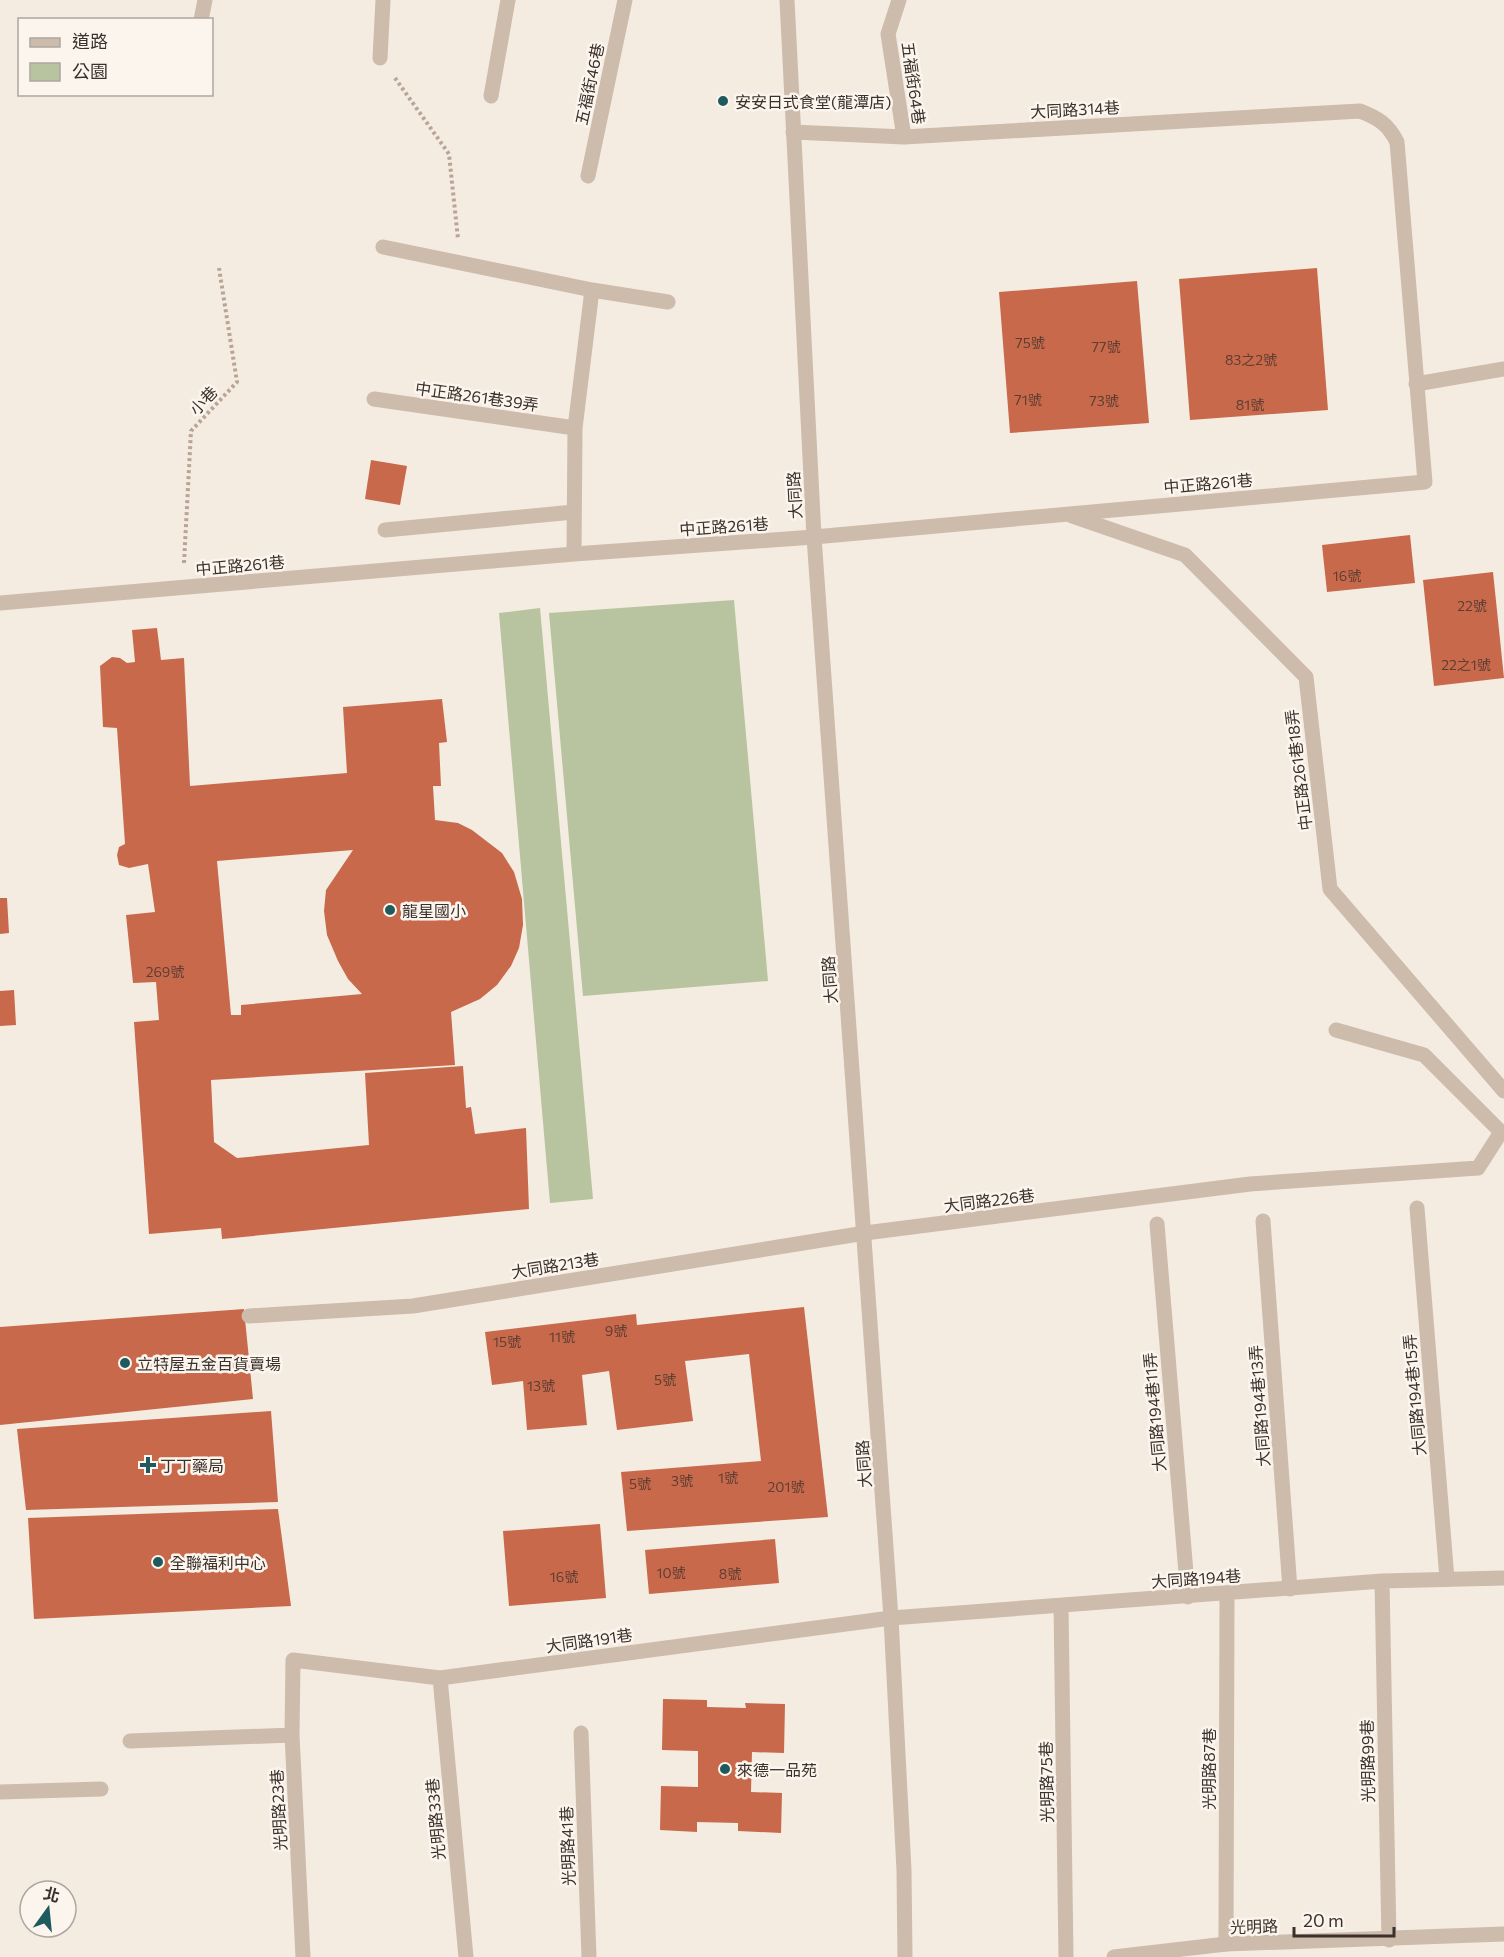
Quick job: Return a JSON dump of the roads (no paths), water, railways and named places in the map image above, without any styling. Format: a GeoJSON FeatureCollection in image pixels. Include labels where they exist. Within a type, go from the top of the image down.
{"type":"FeatureCollection","features":[{"type":"Feature","properties":{"kind":"street"},"geometry":{"type":"LineString","coordinates":[[201,18],[205,0]]}},
{"type":"Feature","properties":{"kind":"street"},"geometry":{"type":"LineString","coordinates":[[380,58],[383,0]]}},
{"type":"Feature","properties":{"kind":"street"},"geometry":{"type":"LineString","coordinates":[[491,96],[508,0]]}},
{"type":"Feature","properties":{"kind":"street","name":"五福街46巷"},"geometry":{"type":"LineString","coordinates":[[588,176],[625,0]]}},
{"type":"Feature","properties":{"kind":"street","name":"大同路"},"geometry":{"type":"LineString","coordinates":[[787,0],[814,537],[891,1618],[904,1870],[905,1957]]}},
{"type":"Feature","properties":{"kind":"street","name":"五福街64巷"},"geometry":{"type":"LineString","coordinates":[[899,0],[888,34],[904,137]]}},
{"type":"Feature","properties":{"kind":"street","name":"大同路314巷"},"geometry":{"type":"LineString","coordinates":[[793,132],[904,137],[1360,111],[1378,118],[1390,128],[1397,142],[1416,384]]}},
{"type":"Feature","properties":{"kind":"street"},"geometry":{"type":"LineString","coordinates":[[383,247],[592,290],[668,302]]}},
{"type":"Feature","properties":{"kind":"street"},"geometry":{"type":"LineString","coordinates":[[574,554],[575,428],[592,290]]}},
{"type":"Feature","properties":{"kind":"street"},"geometry":{"type":"LineString","coordinates":[[1416,384],[1504,369]]}},
{"type":"Feature","properties":{"kind":"street","name":"中正路261巷"},"geometry":{"type":"LineString","coordinates":[[0,603],[574,554],[814,537],[1425,482],[1416,384]]}},
{"type":"Feature","properties":{"kind":"street","name":"中正路261巷39弄"},"geometry":{"type":"LineString","coordinates":[[374,399],[575,428]]}},
{"type":"Feature","properties":{"kind":"street"},"geometry":{"type":"LineString","coordinates":[[385,530],[574,512]]}},
{"type":"Feature","properties":{"kind":"street","name":"中正路261巷18弄"},"geometry":{"type":"LineString","coordinates":[[1066,514],[1185,555],[1305,676],[1330,889],[1504,1091]]}},
{"type":"Feature","properties":{"kind":"street"},"geometry":{"type":"LineString","coordinates":[[1336,1030],[1424,1055],[1502,1133]]}},
{"type":"Feature","properties":{"kind":"street","name":"大同路226巷"},"geometry":{"type":"LineString","coordinates":[[865,1233],[1250,1185],[1478,1168],[1502,1133]]}},
{"type":"Feature","properties":{"kind":"street","name":"大同路194巷15弄"},"geometry":{"type":"LineString","coordinates":[[1417,1208],[1447,1579]]}},
{"type":"Feature","properties":{"kind":"street","name":"大同路194巷13弄"},"geometry":{"type":"LineString","coordinates":[[1263,1221],[1290,1589]]}},
{"type":"Feature","properties":{"kind":"street","name":"大同路194巷11弄"},"geometry":{"type":"LineString","coordinates":[[1157,1224],[1188,1597]]}},
{"type":"Feature","properties":{"kind":"street","name":"大同路213巷"},"geometry":{"type":"LineString","coordinates":[[249,1316],[413,1306],[865,1233]]}},
{"type":"Feature","properties":{"kind":"street","name":"大同路194巷"},"geometry":{"type":"LineString","coordinates":[[891,1618],[1382,1581],[1504,1578]]}},
{"type":"Feature","properties":{"kind":"street","name":"光明路99巷"},"geometry":{"type":"LineString","coordinates":[[1382,1581],[1389,1940]]}},
{"type":"Feature","properties":{"kind":"street","name":"光明路87巷"},"geometry":{"type":"LineString","coordinates":[[1226,1944],[1227,1594]]}},
{"type":"Feature","properties":{"kind":"street","name":"光明路75巷"},"geometry":{"type":"LineString","coordinates":[[1061,1606],[1066,1957]]}},
{"type":"Feature","properties":{"kind":"street","name":"大同路191巷"},"geometry":{"type":"LineString","coordinates":[[292,1660],[440,1678],[891,1618]]}},
{"type":"Feature","properties":{"kind":"street","name":"光明路23巷"},"geometry":{"type":"LineString","coordinates":[[292,1660],[292,1735],[303,1957]]}},
{"type":"Feature","properties":{"kind":"street","name":"光明路33巷"},"geometry":{"type":"LineString","coordinates":[[440,1678],[466,1957]]}},
{"type":"Feature","properties":{"kind":"street","name":"光明路41巷"},"geometry":{"type":"LineString","coordinates":[[581,1733],[589,1957]]}},
{"type":"Feature","properties":{"kind":"street"},"geometry":{"type":"LineString","coordinates":[[130,1742],[292,1735]]}},
{"type":"Feature","properties":{"kind":"street"},"geometry":{"type":"LineString","coordinates":[[0,1792],[101,1789]]}},
{"type":"Feature","properties":{"kind":"street","name":"光明路"},"geometry":{"type":"LineString","coordinates":[[1114,1957],[1226,1944],[1389,1940],[1504,1934]]}},
{"type":"Feature","properties":{"kind":"place","name":"安安日式食堂(龍潭店)"},"geometry":{"type":"Point","coordinates":[723,101]}},
{"type":"Feature","properties":{"kind":"place","name":"龍星國小"},"geometry":{"type":"Point","coordinates":[390,910]}},
{"type":"Feature","properties":{"kind":"place","name":"立特屋五金百貨賣場"},"geometry":{"type":"Point","coordinates":[125,1363]}},
{"type":"Feature","properties":{"kind":"place","name":"丁丁藥局"},"geometry":{"type":"Point","coordinates":[148,1465]}},
{"type":"Feature","properties":{"kind":"place","name":"全聯福利中心"},"geometry":{"type":"Point","coordinates":[158,1562]}},
{"type":"Feature","properties":{"kind":"place","name":"來德一品苑"},"geometry":{"type":"Point","coordinates":[725,1769]}}]}
